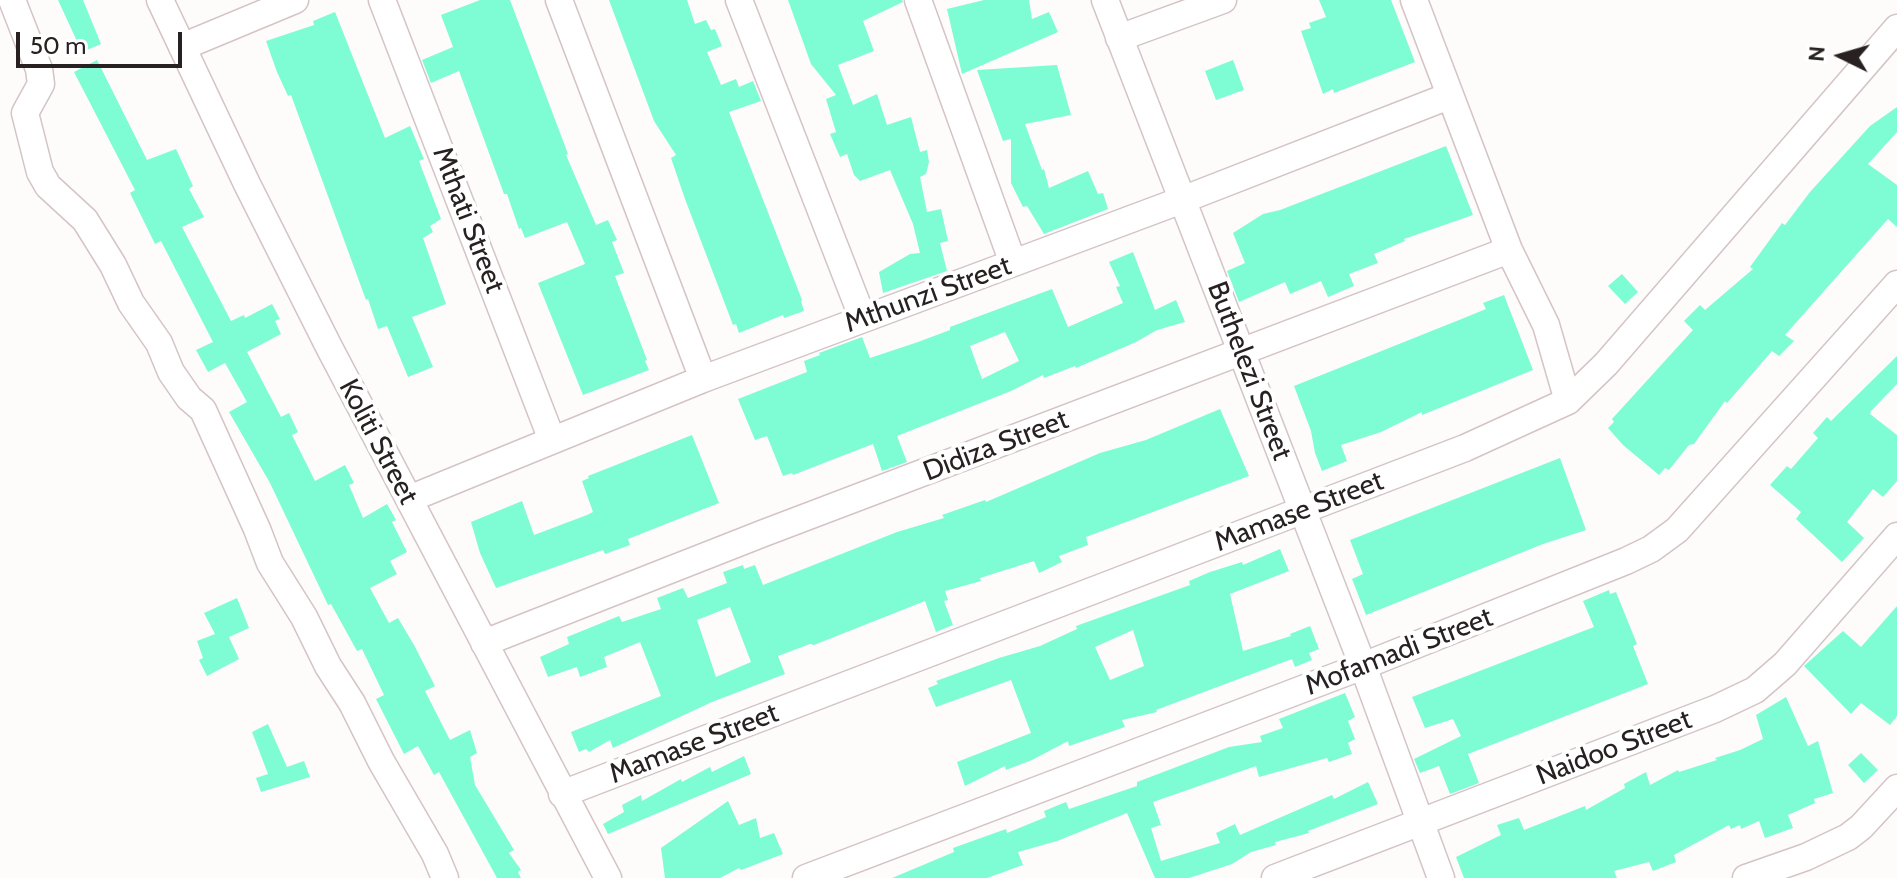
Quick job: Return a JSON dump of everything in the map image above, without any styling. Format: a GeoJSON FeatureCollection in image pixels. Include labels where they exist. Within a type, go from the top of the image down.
{"type":"FeatureCollection","features":[{"type":"Feature","properties":{"kind":"street"},"geometry":{"type":"LineString","coordinates":[[12,0],[39,69],[41,84],[25,113],[40,172],[48,186],[85,220],[113,265],[131,303],[159,343],[171,372],[189,398],[203,410],[270,563],[352,703],[435,854],[445,878]]}},
{"type":"Feature","properties":{"kind":"street","name":"Koliti Street"},"geometry":{"type":"LineString","coordinates":[[160,0],[260,211],[608,878]]}},
{"type":"Feature","properties":{"kind":"street"},"geometry":{"type":"LineString","coordinates":[[182,47],[295,0]]}},
{"type":"Feature","properties":{"kind":"street","name":"Mthati Street"},"geometry":{"type":"LineString","coordinates":[[382,0],[552,440]]}},
{"type":"Feature","properties":{"kind":"street"},"geometry":{"type":"LineString","coordinates":[[559,0],[703,379]]}},
{"type":"Feature","properties":{"kind":"street"},"geometry":{"type":"LineString","coordinates":[[739,0],[863,319]]}},
{"type":"Feature","properties":{"kind":"street"},"geometry":{"type":"LineString","coordinates":[[918,0],[1013,263]]}},
{"type":"Feature","properties":{"kind":"street","name":"Buthelezi Street"},"geometry":{"type":"LineString","coordinates":[[1105,0],[1363,666],[1441,878]]}},
{"type":"Feature","properties":{"kind":"street"},"geometry":{"type":"LineString","coordinates":[[1119,38],[1223,0]]}},
{"type":"Feature","properties":{"kind":"street"},"geometry":{"type":"LineString","coordinates":[[1414,0],[1509,250],[1546,325],[1568,401]]}},
{"type":"Feature","properties":{"kind":"street","name":"Mamase Street"},"geometry":{"type":"LineString","coordinates":[[562,794],[1465,448],[1568,401],[1606,364],[1897,28]]}},
{"type":"Feature","properties":{"kind":"street","name":"Mthunzi Street"},"geometry":{"type":"LineString","coordinates":[[409,499],[703,379],[1182,200],[1449,96]]}},
{"type":"Feature","properties":{"kind":"street","name":"Didiza Street"},"geometry":{"type":"LineString","coordinates":[[484,643],[1509,250]]}},
{"type":"Feature","properties":{"kind":"street","name":"Mofamadi Street"},"geometry":{"type":"LineString","coordinates":[[806,878],[1363,666],[1626,561],[1660,544],[1677,530],[1897,284]]}},
{"type":"Feature","properties":{"kind":"street","name":"Naidoo Street"},"geometry":{"type":"LineString","coordinates":[[1275,878],[1715,709],[1755,690],[1785,664],[1897,536]]}},
{"type":"Feature","properties":{"kind":"street"},"geometry":{"type":"LineString","coordinates":[[1746,878],[1806,857],[1848,837],[1897,788]]}},
{"type":"Feature","properties":{"kind":"building"},"geometry":{"type":"Polygon","coordinates":[[[58,0],[83,0],[101,44],[82,52],[58,0]]]}},
{"type":"Feature","properties":{"kind":"building"},"geometry":{"type":"Polygon","coordinates":[[[480,0],[510,0],[566,155],[596,225],[608,220],[617,240],[612,242],[624,273],[615,276],[649,370],[583,395],[538,283],[585,264],[567,222],[525,238],[507,194],[504,194],[459,71],[431,83],[422,60],[453,47],[441,15],[480,0]]]}},
{"type":"Feature","properties":{"kind":"building"},"geometry":{"type":"Polygon","coordinates":[[[609,0],[687,0],[695,24],[706,20],[711,30],[715,29],[722,46],[707,52],[721,85],[736,79],[739,87],[753,81],[761,101],[729,112],[804,311],[784,318],[783,315],[739,333],[736,324],[733,325],[671,158],[676,155],[654,121],[609,0]]]}},
{"type":"Feature","properties":{"kind":"building"},"geometry":{"type":"Polygon","coordinates":[[[788,0],[902,0],[863,21],[874,51],[838,65],[853,105],[877,94],[887,125],[911,117],[920,152],[927,150],[929,162],[926,174],[920,177],[927,212],[941,209],[948,241],[940,243],[947,271],[883,293],[879,272],[910,254],[920,253],[913,224],[890,170],[860,181],[854,175],[847,154],[840,157],[830,134],[836,132],[826,99],[836,95],[811,64],[788,0]]]}},
{"type":"Feature","properties":{"kind":"building"},"geometry":{"type":"Polygon","coordinates":[[[984,0],[1029,0],[1032,19],[1049,12],[1058,32],[962,74],[947,9],[984,0]]]}},
{"type":"Feature","properties":{"kind":"building"},"geometry":{"type":"Polygon","coordinates":[[[1319,0],[1391,0],[1415,62],[1334,93],[1333,89],[1323,94],[1301,31],[1311,28],[1309,23],[1326,17],[1319,0]]]}},
{"type":"Feature","properties":{"kind":"building"},"geometry":{"type":"Polygon","coordinates":[[[335,12],[385,138],[410,126],[424,159],[419,161],[441,219],[430,226],[433,232],[423,238],[446,304],[412,317],[433,367],[408,377],[387,326],[378,329],[291,95],[288,96],[266,41],[314,25],[313,21],[335,12]]]}},
{"type":"Feature","properties":{"kind":"building"},"geometry":{"type":"Polygon","coordinates":[[[97,60],[147,160],[176,149],[193,186],[189,189],[204,217],[182,227],[231,321],[244,315],[245,318],[272,304],[280,319],[275,321],[281,334],[247,352],[281,417],[289,413],[298,432],[292,435],[315,481],[345,465],[354,483],[349,485],[363,518],[387,504],[396,520],[392,522],[407,552],[390,561],[397,574],[370,588],[389,623],[398,618],[414,645],[435,686],[425,691],[450,740],[470,730],[477,753],[470,757],[475,785],[514,850],[509,853],[521,870],[518,872],[521,878],[497,878],[439,772],[434,775],[418,746],[404,754],[376,699],[384,695],[362,649],[357,651],[331,604],[328,605],[270,483],[229,412],[247,402],[225,363],[208,372],[196,350],[213,342],[161,241],[155,244],[130,193],[135,190],[74,72],[97,60]]]}},
{"type":"Feature","properties":{"kind":"building"},"geometry":{"type":"Polygon","coordinates":[[[1233,60],[1244,90],[1216,100],[1205,71],[1233,60]]]}},
{"type":"Feature","properties":{"kind":"building"},"geometry":{"type":"Polygon","coordinates":[[[1057,65],[1071,115],[1025,124],[1049,188],[1088,171],[1098,194],[1103,193],[1108,209],[1044,234],[1027,206],[1023,207],[1011,183],[1011,139],[1003,141],[977,70],[1057,65]]]}},
{"type":"Feature","properties":{"kind":"building"},"geometry":{"type":"Polygon","coordinates":[[[1897,107],[1897,132],[1868,164],[1897,185],[1897,227],[1888,219],[1785,335],[1794,341],[1779,356],[1772,351],[1727,403],[1725,401],[1694,444],[1689,445],[1669,470],[1665,468],[1659,475],[1608,428],[1614,422],[1612,419],[1693,330],[1684,321],[1700,305],[1705,310],[1753,269],[1750,267],[1782,223],[1785,225],[1810,192],[1870,126],[1897,107]]]}},
{"type":"Feature","properties":{"kind":"building"},"geometry":{"type":"Polygon","coordinates":[[[1446,146],[1473,215],[1404,239],[1374,254],[1378,263],[1349,274],[1354,286],[1328,297],[1321,281],[1290,294],[1285,282],[1239,302],[1227,271],[1245,263],[1233,233],[1263,214],[1446,146]]]}},
{"type":"Feature","properties":{"kind":"building"},"geometry":{"type":"Polygon","coordinates":[[[1133,252],[1155,310],[1176,300],[1185,322],[1157,330],[1076,368],[1044,378],[1043,375],[1011,391],[897,436],[907,462],[882,471],[873,444],[793,475],[783,476],[767,436],[755,440],[738,399],[807,372],[804,361],[819,353],[862,337],[870,358],[1052,289],[1068,327],[1123,303],[1116,287],[1120,286],[1109,262],[1133,252]],[[1005,332],[970,346],[982,379],[1019,361],[1005,332]]]}},
{"type":"Feature","properties":{"kind":"building"},"geometry":{"type":"Polygon","coordinates":[[[1622,274],[1638,292],[1625,304],[1608,286],[1622,274]]]}},
{"type":"Feature","properties":{"kind":"building"},"geometry":{"type":"Polygon","coordinates":[[[1504,295],[1533,370],[1422,415],[1422,412],[1381,432],[1341,445],[1347,461],[1322,471],[1294,386],[1486,309],[1483,303],[1504,295]]]}},
{"type":"Feature","properties":{"kind":"building"},"geometry":{"type":"Polygon","coordinates":[[[1897,356],[1897,384],[1870,414],[1897,435],[1897,481],[1883,497],[1873,489],[1847,522],[1864,538],[1842,562],[1796,519],[1801,512],[1770,485],[1787,466],[1791,469],[1818,438],[1813,433],[1827,417],[1831,421],[1897,356]]]}},
{"type":"Feature","properties":{"kind":"building"},"geometry":{"type":"Polygon","coordinates":[[[1220,409],[1249,476],[1086,537],[1088,545],[1059,556],[1062,562],[1039,573],[1034,561],[945,591],[948,600],[944,601],[953,625],[936,632],[925,601],[778,656],[785,674],[712,702],[613,748],[610,740],[589,752],[586,749],[579,752],[571,732],[661,696],[640,642],[604,657],[607,667],[580,677],[577,667],[548,677],[540,657],[569,644],[567,637],[619,616],[622,622],[661,609],[657,598],[683,588],[688,598],[727,583],[723,572],[743,565],[744,569],[755,565],[763,585],[897,532],[944,518],[942,515],[986,502],[1100,453],[1146,440],[1220,409]],[[730,607],[697,620],[716,677],[751,662],[730,607]]]}},
{"type":"Feature","properties":{"kind":"building"},"geometry":{"type":"Polygon","coordinates":[[[692,435],[719,503],[628,539],[630,545],[605,554],[603,550],[496,588],[480,553],[471,522],[522,501],[534,535],[587,515],[593,512],[582,481],[588,476],[692,435]]]}},
{"type":"Feature","properties":{"kind":"building"},"geometry":{"type":"Polygon","coordinates":[[[1560,458],[1586,530],[1543,544],[1366,615],[1352,579],[1363,574],[1350,540],[1560,458]]]}},
{"type":"Feature","properties":{"kind":"building"},"geometry":{"type":"Polygon","coordinates":[[[1280,549],[1289,571],[1230,594],[1243,651],[1291,636],[1310,626],[1319,649],[1309,653],[1312,660],[1295,667],[1292,659],[1157,712],[1122,720],[1125,727],[1069,746],[1068,741],[1032,760],[1006,770],[1005,766],[965,786],[957,762],[1031,733],[1011,680],[936,707],[928,688],[938,684],[936,681],[1040,646],[1077,629],[1076,626],[1190,585],[1189,581],[1210,572],[1242,562],[1243,565],[1280,549]],[[1133,630],[1095,647],[1110,680],[1144,666],[1133,630]]]}},
{"type":"Feature","properties":{"kind":"building"},"geometry":{"type":"Polygon","coordinates":[[[1609,590],[1610,594],[1616,592],[1637,644],[1633,646],[1648,684],[1468,754],[1479,783],[1450,794],[1439,766],[1420,773],[1414,759],[1461,736],[1453,719],[1425,728],[1412,697],[1594,627],[1583,601],[1609,590]]]}},
{"type":"Feature","properties":{"kind":"building"},"geometry":{"type":"Polygon","coordinates":[[[237,598],[249,628],[229,637],[239,659],[207,676],[199,660],[203,658],[197,641],[215,634],[204,613],[237,598]]]}},
{"type":"Feature","properties":{"kind":"building"},"geometry":{"type":"Polygon","coordinates":[[[1897,606],[1897,716],[1890,725],[1861,703],[1851,714],[1804,666],[1843,631],[1861,647],[1897,606]]]}},
{"type":"Feature","properties":{"kind":"building"},"geometry":{"type":"Polygon","coordinates":[[[1345,693],[1355,717],[1348,721],[1355,739],[1348,743],[1352,754],[1259,777],[1256,766],[1153,802],[1161,825],[1151,828],[1161,861],[1220,843],[1216,833],[1235,824],[1240,835],[1332,795],[1334,799],[1368,782],[1378,804],[1309,833],[1275,842],[1276,845],[1251,852],[1232,864],[1189,878],[1155,878],[1127,813],[1057,841],[1018,852],[1023,865],[987,878],[892,878],[954,852],[953,848],[1006,829],[1007,833],[1046,817],[1044,811],[1066,802],[1069,809],[1137,786],[1137,782],[1229,747],[1262,742],[1260,736],[1283,728],[1279,719],[1345,693]]]}},
{"type":"Feature","properties":{"kind":"building"},"geometry":{"type":"Polygon","coordinates":[[[1786,697],[1808,746],[1818,741],[1833,793],[1814,799],[1815,803],[1788,815],[1793,828],[1765,838],[1759,821],[1741,829],[1740,825],[1731,829],[1729,825],[1674,855],[1676,862],[1653,871],[1649,862],[1614,871],[1617,878],[1464,878],[1456,857],[1501,835],[1497,825],[1519,818],[1524,830],[1585,806],[1586,810],[1646,772],[1650,785],[1678,770],[1717,760],[1715,758],[1740,750],[1763,739],[1756,715],[1786,697]]]}},
{"type":"Feature","properties":{"kind":"building"},"geometry":{"type":"Polygon","coordinates":[[[268,724],[287,767],[304,761],[310,777],[261,792],[256,778],[268,774],[252,732],[268,724]]]}},
{"type":"Feature","properties":{"kind":"building"},"geometry":{"type":"Polygon","coordinates":[[[1861,753],[1878,770],[1864,783],[1848,765],[1861,753]]]}},
{"type":"Feature","properties":{"kind":"building"},"geometry":{"type":"Polygon","coordinates":[[[744,756],[751,774],[608,834],[603,824],[624,812],[622,805],[641,795],[642,801],[681,779],[682,782],[710,767],[712,772],[744,756]]]}},
{"type":"Feature","properties":{"kind":"building"},"geometry":{"type":"Polygon","coordinates":[[[728,801],[739,825],[756,818],[760,838],[774,833],[783,854],[741,870],[739,868],[720,878],[665,878],[661,848],[728,801]]]}}]}
